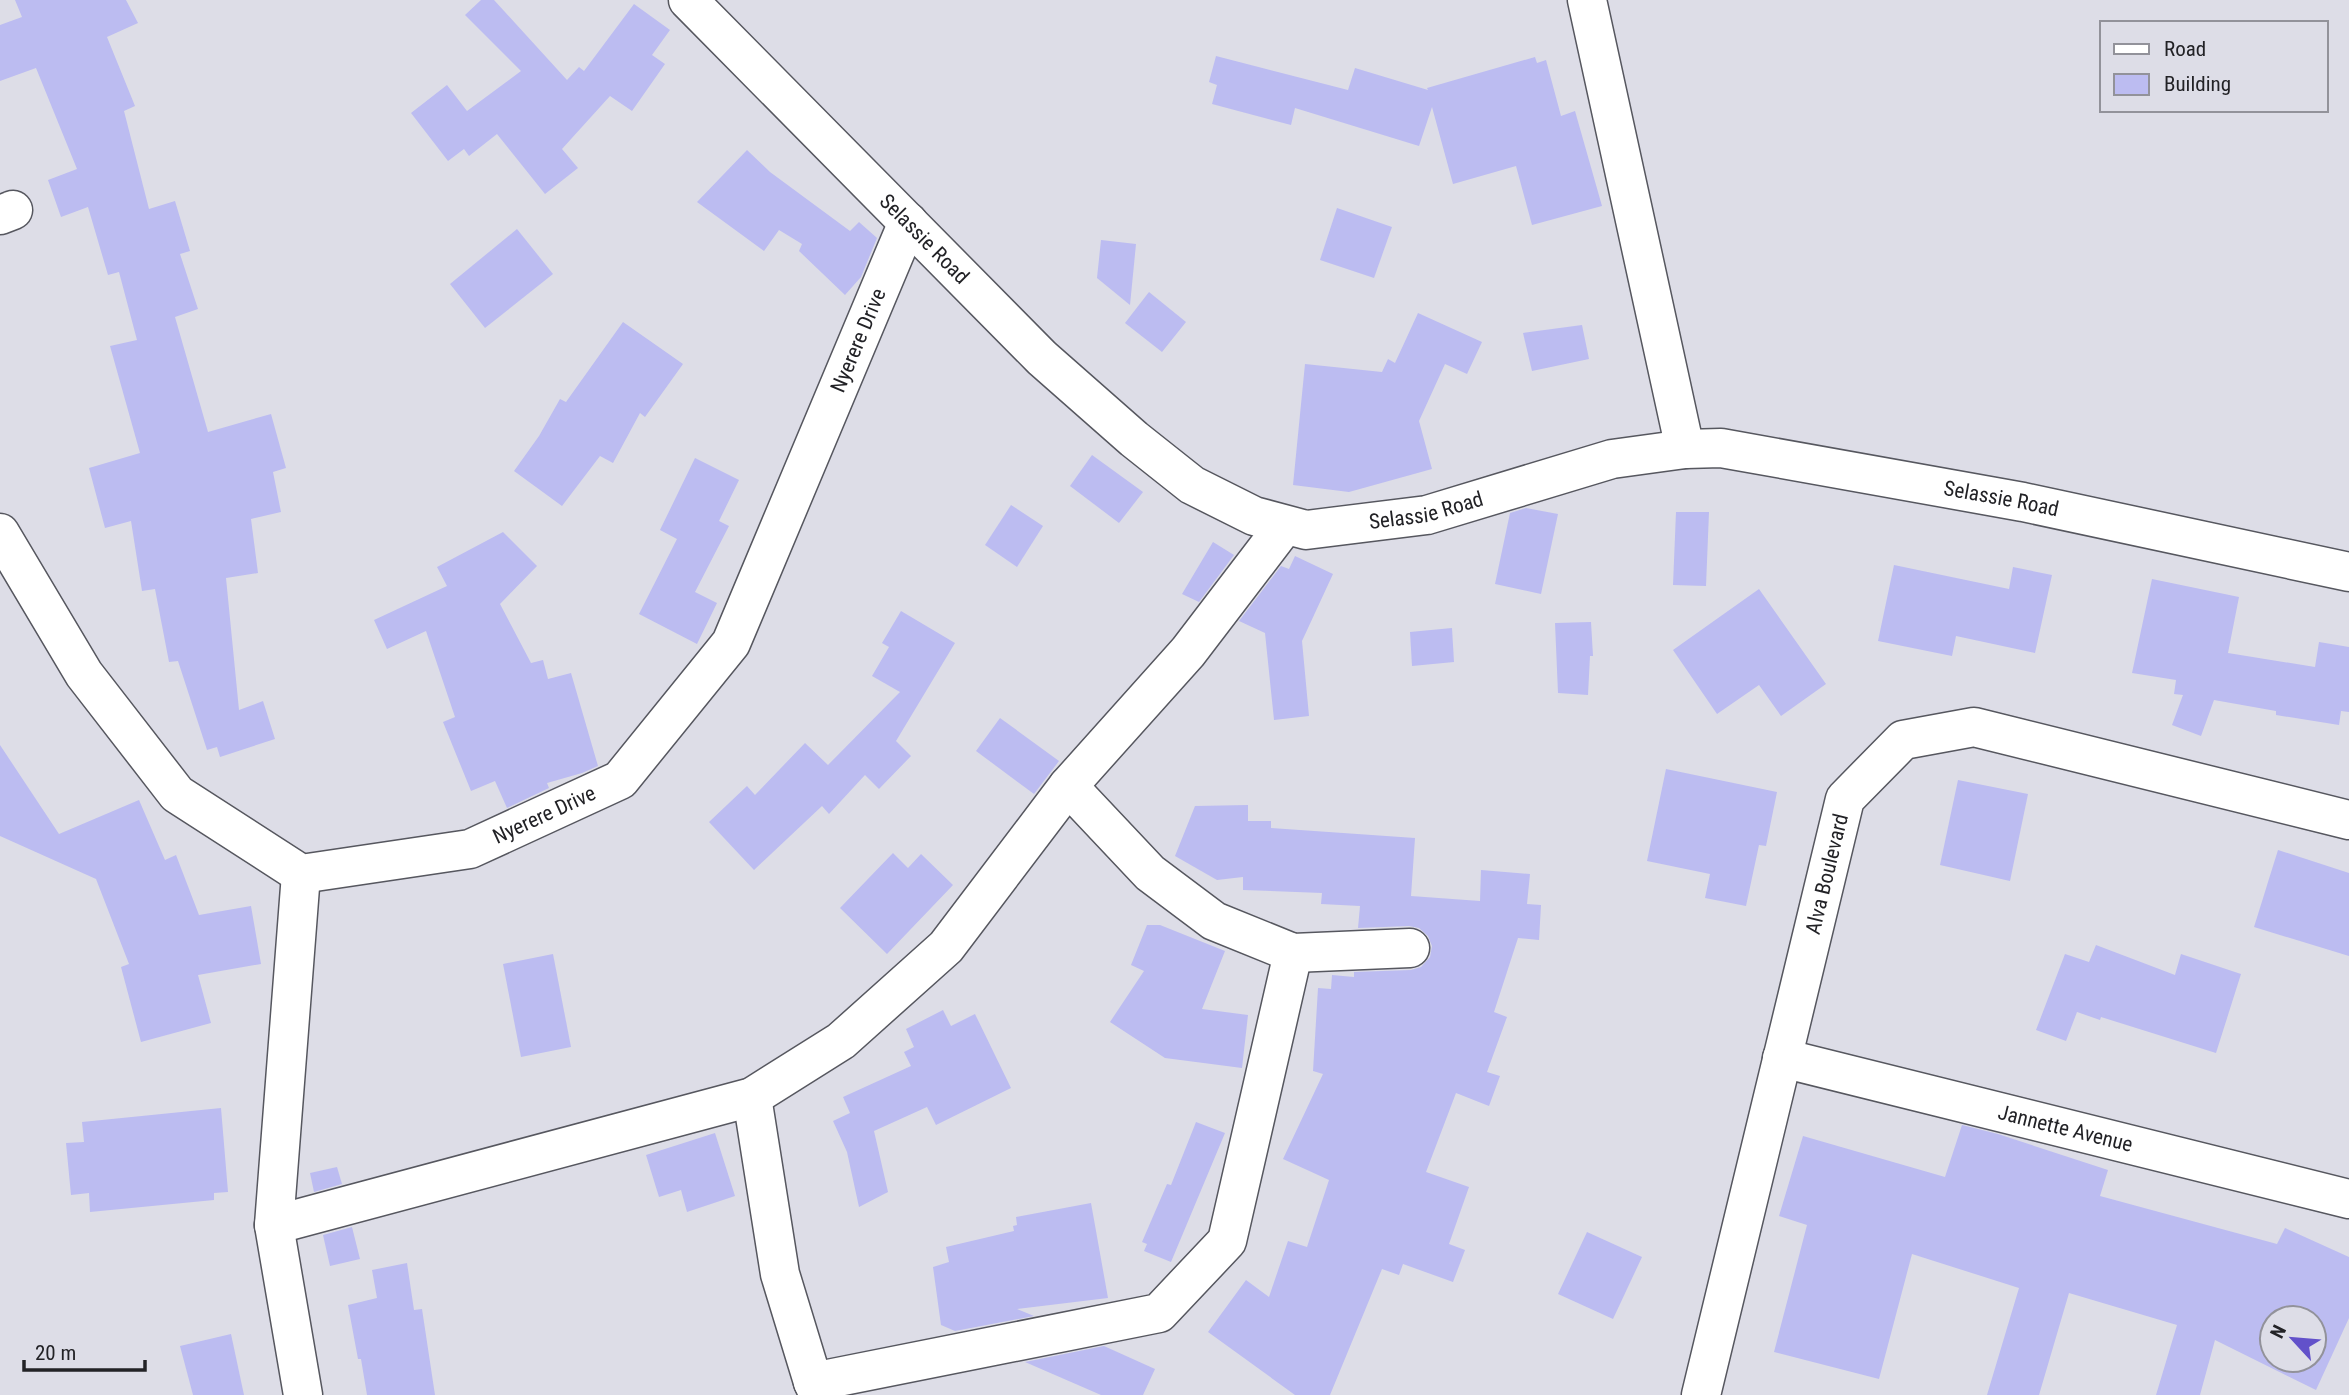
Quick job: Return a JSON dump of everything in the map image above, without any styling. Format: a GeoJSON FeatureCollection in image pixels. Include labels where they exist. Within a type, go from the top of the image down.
{"type":"FeatureCollection","features":[{"type":"Feature","properties":{"kind":"street","name":"Selassie Road"},"geometry":{"type":"LineString","coordinates":[[688,0],[1042,358],[1192,485],[1254,516],[1306,530],[1427,515],[1612,459],[1685,449],[1721,449],[2023,502],[2349,572]]}},
{"type":"Feature","properties":{"kind":"street"},"geometry":{"type":"LineString","coordinates":[[1587,0],[1685,449]]}},
{"type":"Feature","properties":{"kind":"street","name":"Nyerere Drive"},"geometry":{"type":"LineString","coordinates":[[301,873],[471,849],[620,780],[732,643],[908,222]]}},
{"type":"Feature","properties":{"kind":"street"},"geometry":{"type":"LineString","coordinates":[[274,1225],[751,1097],[841,1041],[946,947],[1068,786],[1188,652],[1285,525]]}},
{"type":"Feature","properties":{"kind":"street"},"geometry":{"type":"LineString","coordinates":[[0,533],[84,674],[177,794],[301,873],[274,1225],[303,1395]]}},
{"type":"Feature","properties":{"kind":"street","name":"Alva Boulevard"},"geometry":{"type":"LineString","coordinates":[[1700,1395],[1845,799],[1903,740],[1974,727],[2349,820]]}},
{"type":"Feature","properties":{"kind":"street"},"geometry":{"type":"LineString","coordinates":[[1068,786],[1150,873],[1214,921],[1293,953],[1410,948]]}},
{"type":"Feature","properties":{"kind":"street"},"geometry":{"type":"LineString","coordinates":[[751,1097],[780,1274],[816,1388],[1159,1314],[1227,1241],[1293,953]]}},
{"type":"Feature","properties":{"kind":"street","name":"Jannette Avenue"},"geometry":{"type":"LineString","coordinates":[[1782,1058],[2349,1199]]}},
{"type":"Feature","properties":{"kind":"building"},"geometry":{"type":"Polygon","coordinates":[[[15,0],[126,0],[138,23],[107,37],[135,106],[124,111],[149,209],[175,201],[190,251],[180,254],[198,309],[175,317],[208,432],[271,414],[286,468],[273,472],[281,512],[251,519],[258,573],[226,578],[239,710],[263,701],[275,739],[220,757],[217,747],[207,750],[178,661],[169,662],[155,589],[142,591],[131,521],[105,528],[89,468],[140,453],[110,346],[137,340],[119,272],[108,275],[88,207],[61,217],[48,180],[77,169],[36,68],[0,81],[0,25],[22,17],[15,0]]]}},
{"type":"Feature","properties":{"kind":"building"},"geometry":{"type":"Polygon","coordinates":[[[481,0],[494,0],[567,80],[579,67],[584,71],[634,4],[670,30],[652,55],[665,64],[632,111],[610,96],[562,149],[578,168],[545,194],[497,134],[469,156],[464,149],[448,161],[411,113],[447,85],[467,111],[521,71],[465,15],[481,0]]]}},
{"type":"Feature","properties":{"kind":"building"},"geometry":{"type":"Polygon","coordinates":[[[1216,56],[1348,90],[1355,68],[1428,90],[1427,88],[1535,57],[1537,63],[1546,60],[1561,116],[1575,111],[1602,206],[1532,225],[1516,166],[1453,184],[1432,107],[1419,146],[1295,108],[1291,125],[1212,104],[1217,85],[1209,82],[1216,56]]]}},
{"type":"Feature","properties":{"kind":"building"},"geometry":{"type":"Polygon","coordinates":[[[747,150],[770,172],[850,231],[859,222],[877,238],[861,277],[845,295],[799,251],[802,244],[779,230],[764,251],[697,202],[747,150]]]}},
{"type":"Feature","properties":{"kind":"building"},"geometry":{"type":"Polygon","coordinates":[[[1337,208],[1392,227],[1374,278],[1320,260],[1337,208]]]}},
{"type":"Feature","properties":{"kind":"building"},"geometry":{"type":"Polygon","coordinates":[[[517,229],[553,274],[485,328],[450,284],[517,229]]]}},
{"type":"Feature","properties":{"kind":"building"},"geometry":{"type":"Polygon","coordinates":[[[1101,240],[1136,244],[1130,305],[1097,278],[1101,240]]]}},
{"type":"Feature","properties":{"kind":"building"},"geometry":{"type":"Polygon","coordinates":[[[1149,292],[1186,322],[1162,352],[1125,323],[1149,292]]]}},
{"type":"Feature","properties":{"kind":"building"},"geometry":{"type":"Polygon","coordinates":[[[1418,313],[1482,342],[1467,374],[1445,364],[1419,421],[1432,469],[1349,492],[1293,485],[1305,364],[1382,372],[1388,359],[1395,363],[1418,313]]]}},
{"type":"Feature","properties":{"kind":"building"},"geometry":{"type":"Polygon","coordinates":[[[623,322],[683,364],[645,417],[640,413],[613,463],[600,456],[562,506],[514,471],[539,436],[560,399],[566,402],[623,322]]]}},
{"type":"Feature","properties":{"kind":"building"},"geometry":{"type":"Polygon","coordinates":[[[1582,325],[1589,359],[1532,371],[1523,333],[1582,325]]]}},
{"type":"Feature","properties":{"kind":"building"},"geometry":{"type":"Polygon","coordinates":[[[1092,455],[1143,492],[1119,523],[1070,486],[1092,455]]]}},
{"type":"Feature","properties":{"kind":"building"},"geometry":{"type":"Polygon","coordinates":[[[695,458],[739,480],[719,521],[729,526],[695,592],[717,603],[697,644],[639,614],[677,539],[660,530],[695,458]]]}},
{"type":"Feature","properties":{"kind":"building"},"geometry":{"type":"Polygon","coordinates":[[[1011,505],[1043,526],[1017,567],[985,545],[1011,505]]]}},
{"type":"Feature","properties":{"kind":"building"},"geometry":{"type":"Polygon","coordinates":[[[1526,508],[1558,514],[1541,594],[1495,584],[1510,513],[1526,508]]]}},
{"type":"Feature","properties":{"kind":"building"},"geometry":{"type":"Polygon","coordinates":[[[1676,512],[1709,512],[1706,586],[1673,585],[1676,512]]]}},
{"type":"Feature","properties":{"kind":"building"},"geometry":{"type":"Polygon","coordinates":[[[503,532],[537,566],[500,604],[531,663],[543,660],[548,679],[571,673],[598,766],[547,783],[549,788],[507,808],[495,781],[471,791],[443,722],[455,717],[426,631],[387,649],[374,620],[447,586],[437,567],[503,532]]]}},
{"type":"Feature","properties":{"kind":"building"},"geometry":{"type":"Polygon","coordinates":[[[1213,542],[1234,555],[1199,602],[1182,594],[1213,542]]]}},
{"type":"Feature","properties":{"kind":"building"},"geometry":{"type":"Polygon","coordinates":[[[1295,556],[1333,574],[1302,641],[1309,716],[1274,720],[1265,633],[1239,621],[1281,566],[1289,569],[1295,556]]]}},
{"type":"Feature","properties":{"kind":"building"},"geometry":{"type":"Polygon","coordinates":[[[1894,565],[2009,589],[2013,567],[2052,575],[2035,653],[1956,636],[1952,656],[1878,641],[1894,565]]]}},
{"type":"Feature","properties":{"kind":"building"},"geometry":{"type":"Polygon","coordinates":[[[2152,579],[2239,597],[2228,653],[2315,667],[2319,642],[2349,647],[2349,712],[2341,711],[2339,725],[2276,715],[2276,711],[2214,700],[2201,736],[2172,725],[2183,695],[2174,694],[2176,680],[2132,673],[2152,579]]]}},
{"type":"Feature","properties":{"kind":"building"},"geometry":{"type":"Polygon","coordinates":[[[1759,589],[1826,684],[1781,716],[1759,685],[1717,714],[1673,650],[1759,589]]]}},
{"type":"Feature","properties":{"kind":"building"},"geometry":{"type":"Polygon","coordinates":[[[901,611],[955,643],[896,741],[911,756],[879,789],[865,775],[829,814],[822,806],[754,870],[709,822],[747,786],[755,795],[805,743],[828,765],[900,692],[872,676],[889,647],[882,643],[901,611]]]}},
{"type":"Feature","properties":{"kind":"building"},"geometry":{"type":"Polygon","coordinates":[[[1591,622],[1593,656],[1590,656],[1588,695],[1558,693],[1555,623],[1591,622]]]}},
{"type":"Feature","properties":{"kind":"building"},"geometry":{"type":"Polygon","coordinates":[[[1452,628],[1454,662],[1412,666],[1410,632],[1452,628]]]}},
{"type":"Feature","properties":{"kind":"building"},"geometry":{"type":"Polygon","coordinates":[[[1000,718],[1059,761],[1034,794],[976,751],[1000,718]]]}},
{"type":"Feature","properties":{"kind":"building"},"geometry":{"type":"Polygon","coordinates":[[[0,745],[59,834],[139,800],[165,860],[176,855],[199,915],[251,906],[261,964],[198,975],[211,1023],[141,1042],[121,967],[129,964],[96,879],[0,836],[0,745]]]}},
{"type":"Feature","properties":{"kind":"building"},"geometry":{"type":"Polygon","coordinates":[[[1666,769],[1777,792],[1766,846],[1759,845],[1746,906],[1705,898],[1710,874],[1647,861],[1666,769]]]}},
{"type":"Feature","properties":{"kind":"building"},"geometry":{"type":"Polygon","coordinates":[[[1958,780],[2028,794],[2010,881],[1940,865],[1958,780]]]}},
{"type":"Feature","properties":{"kind":"building"},"geometry":{"type":"Polygon","coordinates":[[[1248,805],[1248,821],[1271,821],[1271,828],[1415,838],[1411,896],[1480,901],[1481,870],[1530,874],[1527,904],[1541,905],[1539,940],[1518,938],[1494,1012],[1507,1017],[1487,1072],[1500,1076],[1489,1106],[1456,1093],[1426,1172],[1469,1187],[1449,1244],[1465,1250],[1453,1282],[1403,1264],[1399,1275],[1382,1269],[1330,1395],[1295,1395],[1208,1332],[1246,1280],[1269,1297],[1288,1241],[1307,1247],[1329,1180],[1283,1159],[1323,1074],[1313,1071],[1318,988],[1331,989],[1332,975],[1354,977],[1354,972],[1411,970],[1421,967],[1430,957],[1432,946],[1428,936],[1419,928],[1358,928],[1360,906],[1321,904],[1322,893],[1243,890],[1243,877],[1217,880],[1175,856],[1195,806],[1248,805]]]}},
{"type":"Feature","properties":{"kind":"building"},"geometry":{"type":"Polygon","coordinates":[[[2278,850],[2349,873],[2349,956],[2254,927],[2278,850]]]}},
{"type":"Feature","properties":{"kind":"building"},"geometry":{"type":"Polygon","coordinates":[[[893,853],[908,868],[921,854],[953,885],[887,954],[840,908],[893,853]]]}},
{"type":"Feature","properties":{"kind":"building"},"geometry":{"type":"Polygon","coordinates":[[[1147,925],[1160,925],[1225,951],[1202,1009],[1248,1015],[1242,1068],[1165,1058],[1110,1022],[1144,971],[1131,965],[1147,925]]]}},
{"type":"Feature","properties":{"kind":"building"},"geometry":{"type":"Polygon","coordinates":[[[2096,945],[2175,975],[2181,954],[2241,974],[2216,1053],[2077,1012],[2066,1041],[2036,1030],[2065,954],[2089,962],[2096,945]]]}},
{"type":"Feature","properties":{"kind":"building"},"geometry":{"type":"Polygon","coordinates":[[[553,954],[571,1047],[521,1057],[503,964],[553,954]]]}},
{"type":"Feature","properties":{"kind":"building"},"geometry":{"type":"Polygon","coordinates":[[[943,1010],[951,1026],[975,1014],[1011,1088],[936,1125],[927,1107],[874,1131],[888,1192],[859,1207],[847,1152],[833,1121],[850,1113],[843,1097],[911,1066],[904,1052],[914,1047],[906,1029],[943,1010]]]}},
{"type":"Feature","properties":{"kind":"building"},"geometry":{"type":"Polygon","coordinates":[[[221,1108],[228,1192],[214,1193],[214,1200],[90,1212],[89,1193],[71,1195],[66,1143],[84,1142],[82,1122],[221,1108]]]}},
{"type":"Feature","properties":{"kind":"building"},"geometry":{"type":"Polygon","coordinates":[[[1196,1122],[1225,1133],[1171,1262],[1144,1251],[1147,1244],[1142,1242],[1167,1184],[1171,1185],[1196,1122]]]}},
{"type":"Feature","properties":{"kind":"building"},"geometry":{"type":"Polygon","coordinates":[[[1962,1125],[2108,1170],[2100,1196],[2277,1244],[2285,1228],[2349,1257],[2349,1318],[2328,1364],[2328,1304],[2258,1304],[2258,1361],[2215,1340],[2200,1395],[2156,1395],[2177,1325],[2069,1293],[2039,1395],[1987,1395],[2019,1288],[1912,1254],[1879,1379],[1774,1352],[1807,1225],[1779,1216],[1803,1136],[1945,1177],[1962,1125]]]}},
{"type":"Feature","properties":{"kind":"building"},"geometry":{"type":"Polygon","coordinates":[[[715,1133],[735,1196],[687,1212],[681,1190],[659,1197],[646,1155],[715,1133]]]}},
{"type":"Feature","properties":{"kind":"building"},"geometry":{"type":"Polygon","coordinates":[[[337,1167],[342,1184],[314,1192],[310,1173],[337,1167]]]}},
{"type":"Feature","properties":{"kind":"building"},"geometry":{"type":"Polygon","coordinates":[[[1091,1203],[1108,1298],[1017,1309],[1034,1316],[955,1331],[941,1325],[933,1267],[949,1262],[946,1247],[1014,1231],[1013,1226],[1017,1225],[1016,1217],[1091,1203]]]}},
{"type":"Feature","properties":{"kind":"building"},"geometry":{"type":"Polygon","coordinates":[[[352,1227],[360,1259],[330,1266],[323,1235],[352,1227]]]}},
{"type":"Feature","properties":{"kind":"building"},"geometry":{"type":"Polygon","coordinates":[[[1587,1232],[1642,1257],[1613,1319],[1558,1294],[1587,1232]]]}},
{"type":"Feature","properties":{"kind":"building"},"geometry":{"type":"Polygon","coordinates":[[[407,1263],[414,1310],[422,1309],[435,1395],[367,1395],[348,1305],[377,1298],[372,1270],[407,1263]]]}},
{"type":"Feature","properties":{"kind":"building"},"geometry":{"type":"Polygon","coordinates":[[[231,1334],[244,1395],[193,1395],[180,1346],[231,1334]]]}},
{"type":"Feature","properties":{"kind":"building"},"geometry":{"type":"Polygon","coordinates":[[[1104,1346],[1155,1369],[1143,1395],[1101,1395],[1025,1362],[1104,1346]]]}},
{"type":"Feature","properties":{"kind":"building"},"geometry":{"type":"Polygon","coordinates":[[[2284,1374],[2323,1374],[2316,1390],[2284,1374]]]}}]}
